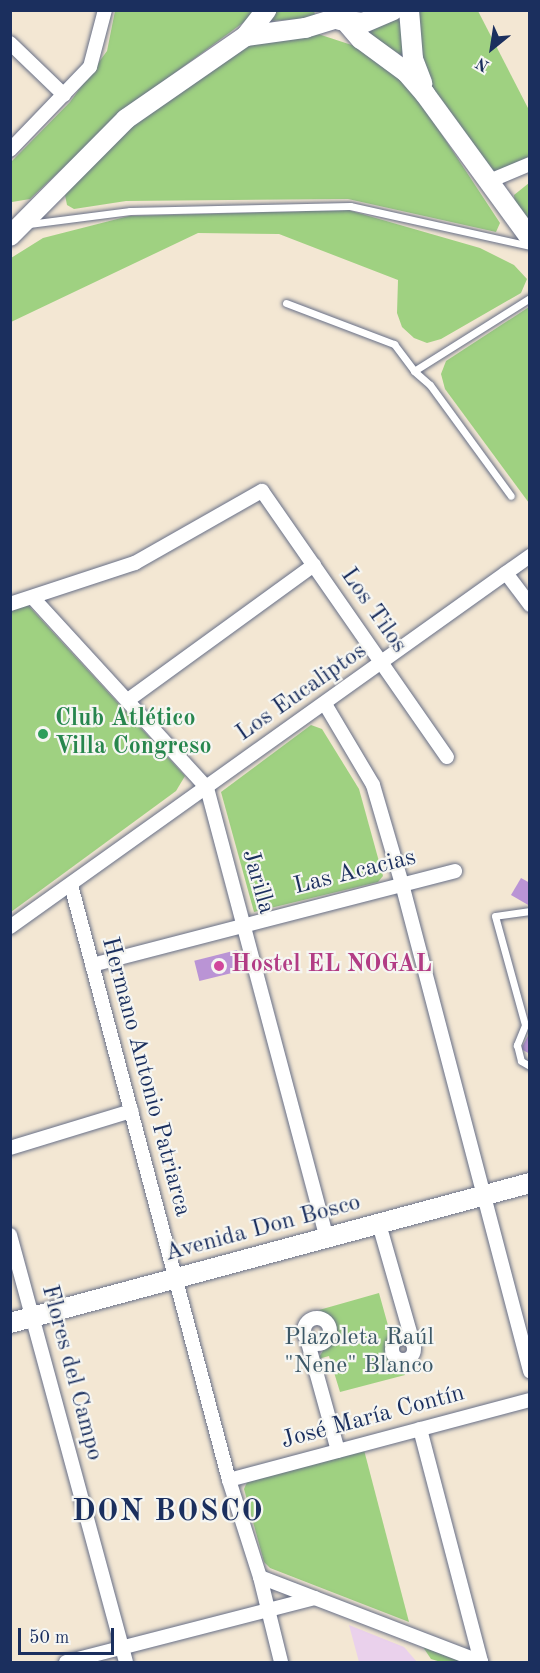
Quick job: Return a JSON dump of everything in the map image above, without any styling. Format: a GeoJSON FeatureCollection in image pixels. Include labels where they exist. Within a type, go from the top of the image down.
{"type":"FeatureCollection","features":[{"type":"Feature","properties":{"kind":"main road"},"geometry":{"type":"LineString","coordinates":[[14,225],[142,105],[246,36],[266,10]]}},
{"type":"Feature","properties":{"kind":"main road"},"geometry":{"type":"LineString","coordinates":[[246,36],[305,28],[336,17],[363,23],[393,10]]}},
{"type":"Feature","properties":{"kind":"main road"},"geometry":{"type":"LineString","coordinates":[[409,10],[413,59],[425,94]]}},
{"type":"Feature","properties":{"kind":"main road"},"geometry":{"type":"LineString","coordinates":[[336,17],[361,39],[406,72],[425,94],[530,238]]}},
{"type":"Feature","properties":{"kind":"main road","name":"Avenida Don Bosco"},"geometry":{"type":"LineString","coordinates":[[10,1323],[530,1183]]}},
{"type":"Feature","properties":{"kind":"street"},"geometry":{"type":"LineString","coordinates":[[10,150],[90,67],[105,10]]}},
{"type":"Feature","properties":{"kind":"street"},"geometry":{"type":"LineString","coordinates":[[10,43],[64,95]]}},
{"type":"Feature","properties":{"kind":"street"},"geometry":{"type":"LineString","coordinates":[[487,182],[530,164]]}},
{"type":"Feature","properties":{"kind":"street","name":"Los Tilos"},"geometry":{"type":"LineString","coordinates":[[33,598],[135,563],[262,491],[447,757]]}},
{"type":"Feature","properties":{"kind":"street","name":"Los Eucaliptos"},"geometry":{"type":"LineString","coordinates":[[10,927],[382,664],[530,556]]}},
{"type":"Feature","properties":{"kind":"street"},"geometry":{"type":"LineString","coordinates":[[128,700],[314,565]]}},
{"type":"Feature","properties":{"kind":"street"},"geometry":{"type":"LineString","coordinates":[[506,573],[530,605]]}},
{"type":"Feature","properties":{"kind":"street"},"geometry":{"type":"LineString","coordinates":[[10,604],[33,598]]}},
{"type":"Feature","properties":{"kind":"street","name":"Jarilla"},"geometry":{"type":"LineString","coordinates":[[33,598],[207,788],[246,923],[327,1238]]}},
{"type":"Feature","properties":{"kind":"street"},"geometry":{"type":"LineString","coordinates":[[325,704],[373,785],[402,884],[530,1371]]}},
{"type":"Feature","properties":{"kind":"street","name":"Las Acacias"},"geometry":{"type":"LineString","coordinates":[[92,965],[246,923],[455,871]]}},
{"type":"Feature","properties":{"kind":"street","name":"Hermano Antonio Patriarca"},"geometry":{"type":"LineString","coordinates":[[71,885],[229,1480],[260,1576],[281,1662]]}},
{"type":"Feature","properties":{"kind":"street"},"geometry":{"type":"LineString","coordinates":[[10,1148],[131,1111]]}},
{"type":"Feature","properties":{"kind":"street"},"geometry":{"type":"LineString","coordinates":[[379,1224],[414,1346]]}},
{"type":"Feature","properties":{"kind":"street","name":"Flores del Campo"},"geometry":{"type":"LineString","coordinates":[[10,1235],[126,1662]]}},
{"type":"Feature","properties":{"kind":"street"},"geometry":{"type":"LineString","coordinates":[[307,1339],[338,1451]]}},
{"type":"Feature","properties":{"kind":"street","name":"José María Contín"},"geometry":{"type":"LineString","coordinates":[[229,1480],[530,1400]]}},
{"type":"Feature","properties":{"kind":"street"},"geometry":{"type":"LineString","coordinates":[[420,1429],[481,1662]]}},
{"type":"Feature","properties":{"kind":"street"},"geometry":{"type":"LineString","coordinates":[[260,1576],[481,1662]]}},
{"type":"Feature","properties":{"kind":"street"},"geometry":{"type":"LineString","coordinates":[[66,1662],[315,1598]]}},
{"type":"Feature","properties":{"kind":"lane"},"geometry":{"type":"LineString","coordinates":[[14,225],[130,211],[350,206],[530,246]]}},
{"type":"Feature","properties":{"kind":"lane"},"geometry":{"type":"LineString","coordinates":[[414,371],[530,298]]}},
{"type":"Feature","properties":{"kind":"lane"},"geometry":{"type":"LineString","coordinates":[[286,303],[394,344],[414,371],[430,385],[511,496]]}},
{"type":"Feature","properties":{"kind":"lane"},"geometry":{"type":"LineString","coordinates":[[530,911],[495,916],[525,1025],[516,1045],[521,1061],[530,1066]]}},
{"type":"Feature","properties":{"kind":"shaded area"},"geometry":{"type":"Polygon","coordinates":[[[349,1625],[404,1647],[417,1662],[359,1662],[349,1625]]]}},
{"type":"Feature","properties":{"kind":"green space"},"geometry":{"type":"Polygon","coordinates":[[[115,11],[259,11],[127,108],[30,199],[12,202],[11,162],[70,102],[107,51],[115,11]]]}},
{"type":"Feature","properties":{"kind":"green space"},"geometry":{"type":"Polygon","coordinates":[[[273,11],[314,11],[316,18],[268,21],[273,11]]]}},
{"type":"Feature","properties":{"kind":"green space"},"geometry":{"type":"Polygon","coordinates":[[[417,11],[478,11],[529,110],[529,163],[494,175],[432,92],[417,43],[417,11]]]}},
{"type":"Feature","properties":{"kind":"green space"},"geometry":{"type":"Polygon","coordinates":[[[402,14],[404,57],[366,33],[402,14]]]}},
{"type":"Feature","properties":{"kind":"green space"},"geometry":{"type":"Polygon","coordinates":[[[315,33],[367,50],[412,89],[500,223],[496,232],[348,199],[126,201],[74,209],[67,205],[65,195],[141,117],[247,43],[315,33]]]}},
{"type":"Feature","properties":{"kind":"green space"},"geometry":{"type":"Polygon","coordinates":[[[529,183],[529,224],[515,204],[514,195],[529,183]]]}},
{"type":"Feature","properties":{"kind":"green space"},"geometry":{"type":"Polygon","coordinates":[[[348,210],[480,248],[514,265],[527,279],[521,293],[441,339],[427,343],[414,338],[402,327],[397,313],[398,280],[279,234],[198,233],[11,322],[11,258],[43,238],[129,216],[348,210]]]}},
{"type":"Feature","properties":{"kind":"green space"},"geometry":{"type":"Polygon","coordinates":[[[529,307],[529,503],[445,389],[441,374],[446,361],[529,307]]]}},
{"type":"Feature","properties":{"kind":"green space"},"geometry":{"type":"Polygon","coordinates":[[[26,603],[185,776],[176,791],[11,912],[10,608],[26,603]]]}},
{"type":"Feature","properties":{"kind":"green space"},"geometry":{"type":"Polygon","coordinates":[[[311,725],[322,729],[359,789],[383,876],[378,882],[254,912],[221,792],[311,725]]]}},
{"type":"Feature","properties":{"kind":"green space","name":"Plazoleta Raúl \"Nene\" Blanco"},"geometry":{"type":"Polygon","coordinates":[[[379,1293],[389,1329],[402,1326],[390,1342],[388,1351],[392,1360],[401,1364],[405,1375],[340,1392],[329,1356],[318,1359],[334,1332],[331,1320],[319,1310],[379,1293]]]}},
{"type":"Feature","properties":{"kind":"green space"},"geometry":{"type":"Polygon","coordinates":[[[364,1450],[409,1622],[270,1568],[264,1562],[244,1489],[248,1480],[364,1450]]]}},
{"type":"Feature","properties":{"kind":"green space"},"geometry":{"type":"Polygon","coordinates":[[[423,1647],[463,1662],[441,1662],[431,1659],[423,1647]]]}},
{"type":"Feature","properties":{"kind":"building"},"geometry":{"type":"Polygon","coordinates":[[[521,878],[530,883],[530,906],[511,895],[521,878]]]}},
{"type":"Feature","properties":{"kind":"building","name":"Hostel EL NOGAL"},"geometry":{"type":"Polygon","coordinates":[[[237,950],[242,970],[199,981],[194,961],[237,950]]]}},
{"type":"Feature","properties":{"kind":"building"},"geometry":{"type":"Polygon","coordinates":[[[530,1032],[530,1054],[521,1049],[530,1032]]]}},
{"type":"Feature","properties":{"kind":"place","name":"Club Atlético Villa Congreso"},"geometry":{"type":"Point","coordinates":[43,734]}},
{"type":"Feature","properties":{"kind":"place","name":"Hostel EL NOGAL"},"geometry":{"type":"Point","coordinates":[219,966]}},
{"type":"Feature","properties":{"kind":"district","name":"DON BOSCO"},"geometry":{"type":"Point","coordinates":[168,1512]}}]}
